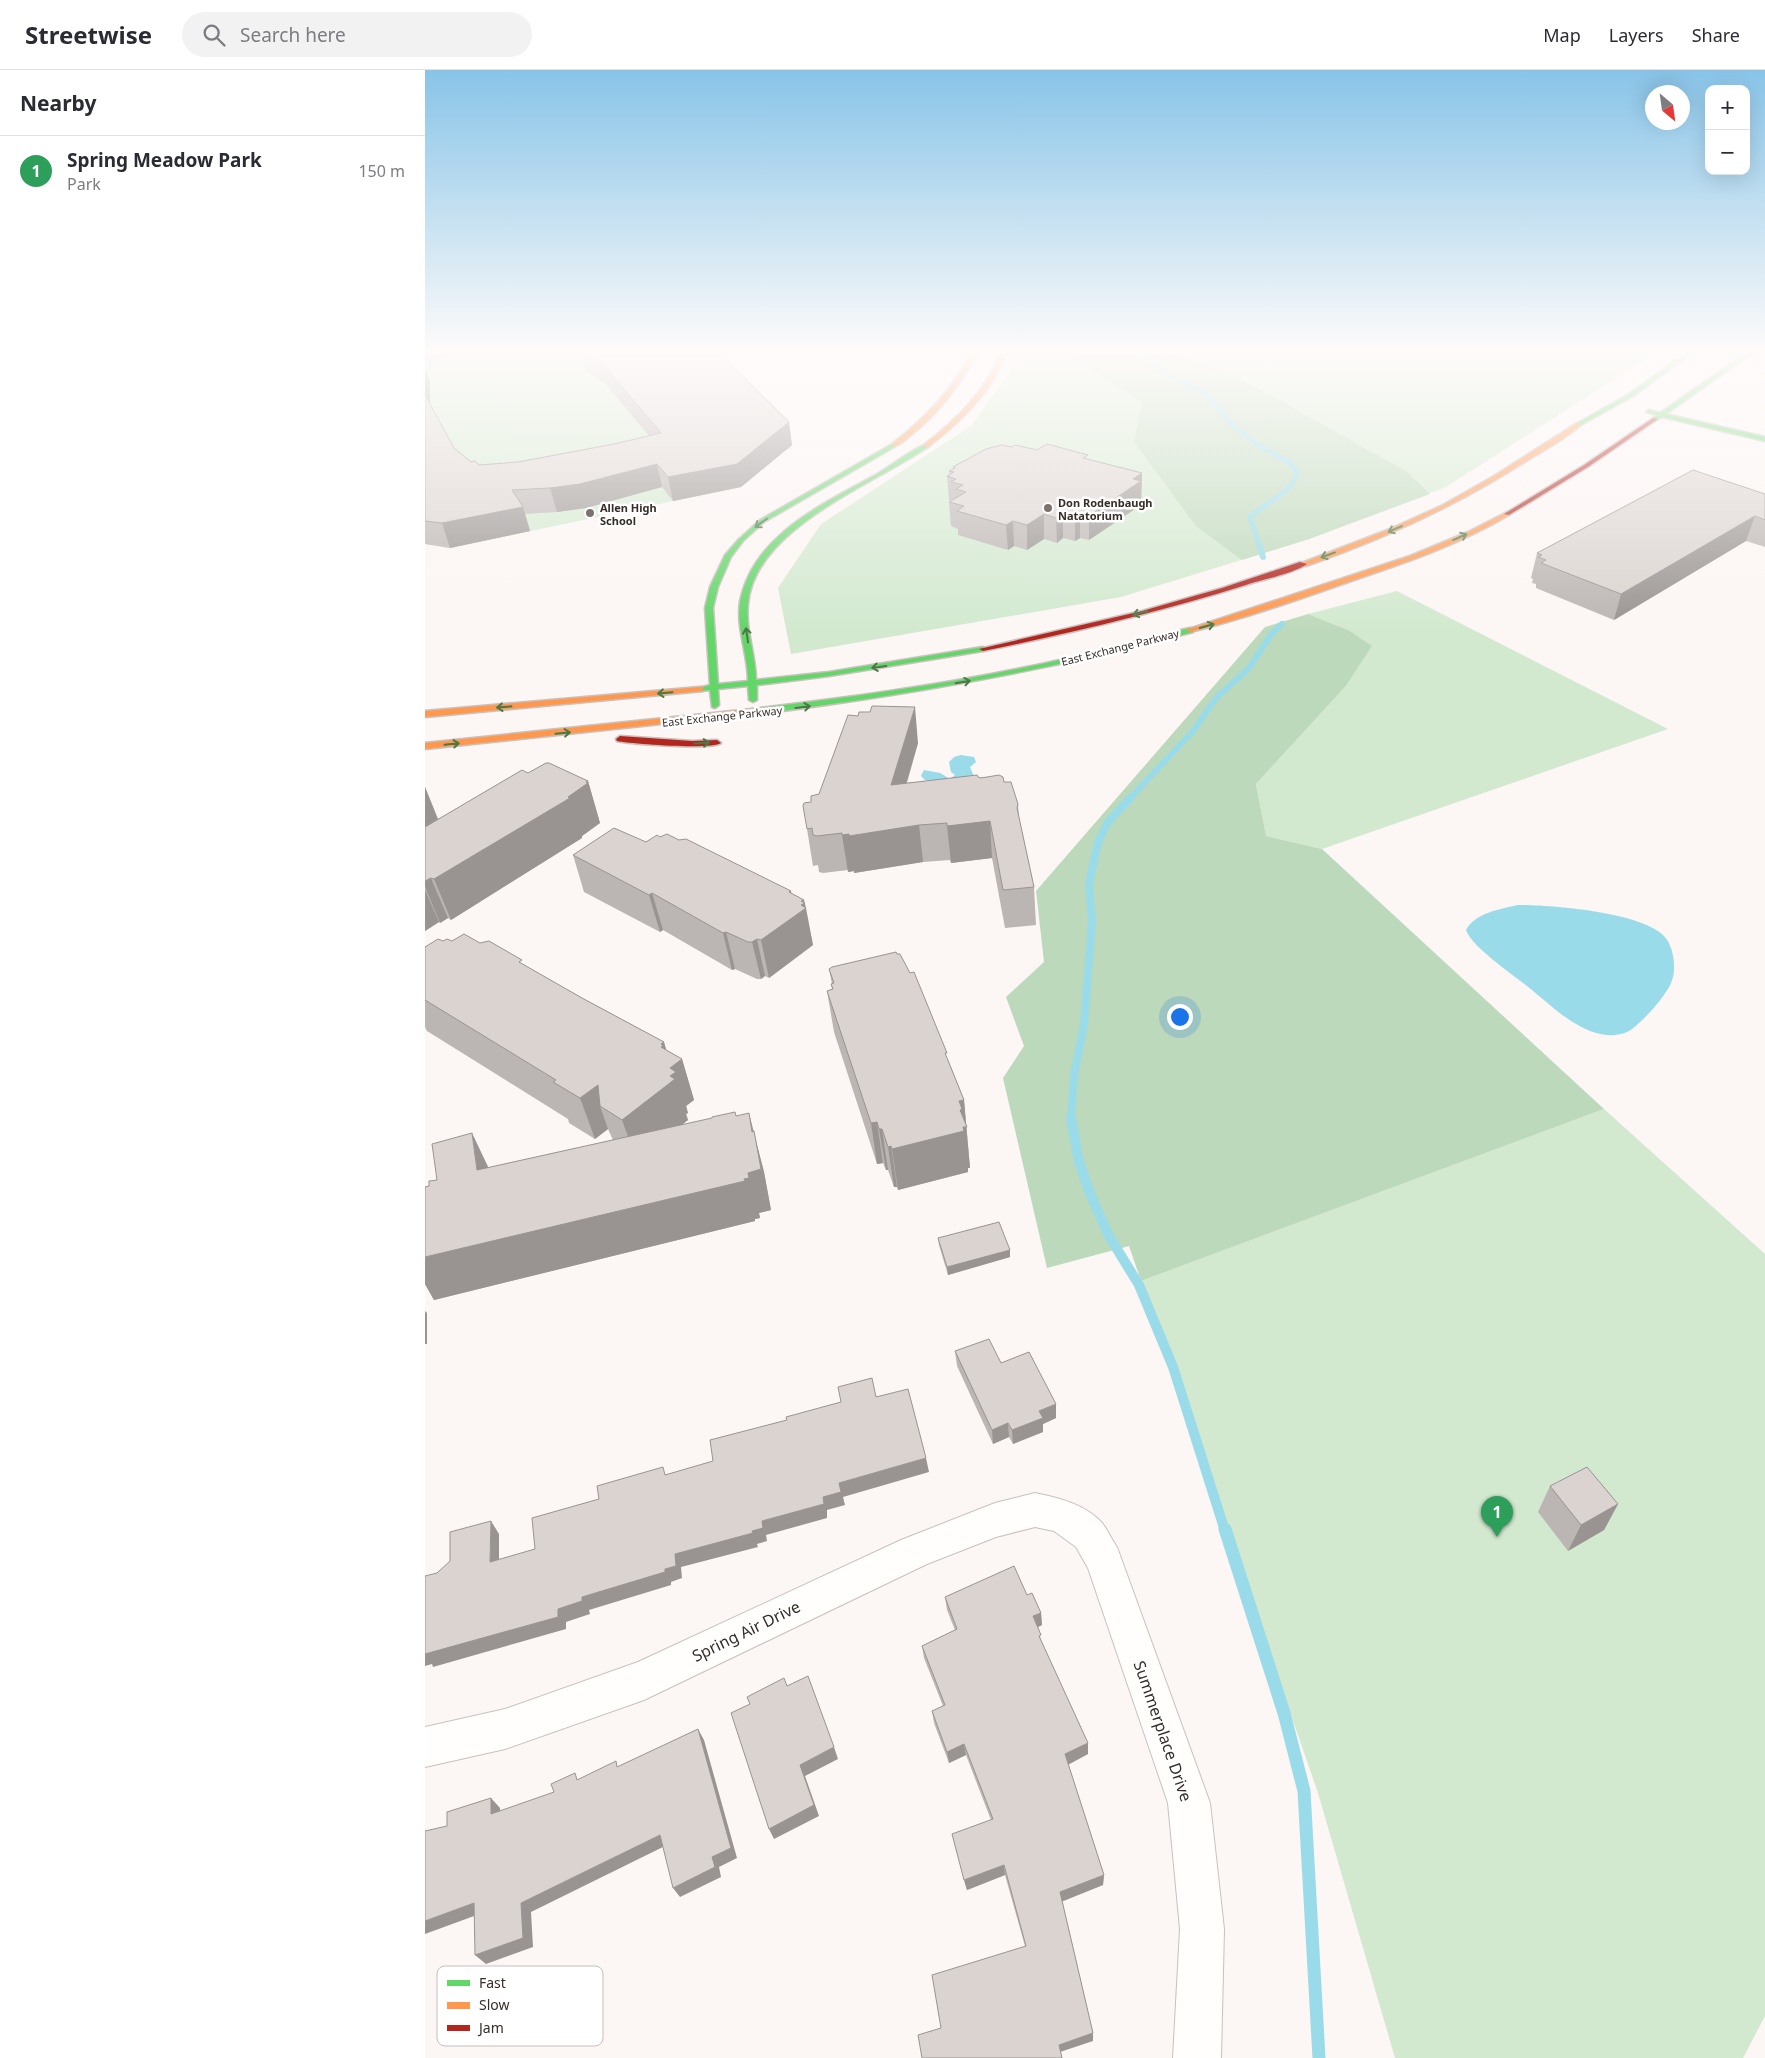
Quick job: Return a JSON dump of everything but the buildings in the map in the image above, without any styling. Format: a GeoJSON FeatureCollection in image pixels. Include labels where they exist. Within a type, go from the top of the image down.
{"type":"FeatureCollection","features":[{"type":"Feature","properties":{"kind":"main road"},"geometry":{"type":"LineString","coordinates":[[716,716],[709,608],[711,593],[717,577],[734,550],[751,530],[763,521],[868,461],[891,445]]}},
{"type":"Feature","properties":{"kind":"main road"},"geometry":{"type":"LineString","coordinates":[[754,712],[744,601],[751,576],[763,555],[799,523],[899,466],[929,445]]}},
{"type":"Feature","properties":{"kind":"main road"},"geometry":{"type":"LineString","coordinates":[[425,714],[752,683],[927,659],[1085,626],[1170,605],[1259,579],[1374,538],[1483,487],[1550,445]]}},
{"type":"Feature","properties":{"kind":"main road","name":"East Exchange Parkway"},"geometry":{"type":"LineString","coordinates":[[425,746],[603,729],[837,702],[957,683],[1145,643],[1257,611],[1415,557],[1491,524],[1586,466],[1617,445]]}},
{"type":"Feature","properties":{"kind":"main road"},"geometry":{"type":"LineString","coordinates":[[803,498],[829,505]]}},
{"type":"Feature","properties":{"kind":"main road"},"geometry":{"type":"LineString","coordinates":[[1374,538],[1415,557]]}},
{"type":"Feature","properties":{"kind":"main road"},"geometry":{"type":"LineString","coordinates":[[603,729],[621,740],[691,744],[717,742]]}},
{"type":"Feature","properties":{"kind":"street","name":"Spring Air Drive"},"geometry":{"type":"LineString","coordinates":[[425,1747],[505,1729],[644,1680],[914,1552],[995,1520],[1035,1510],[1063,1516]]}},
{"type":"Feature","properties":{"kind":"street","name":"Summerplace Drive"},"geometry":{"type":"LineString","coordinates":[[1063,1516],[1089,1535],[1104,1560],[1189,1803],[1201,1929],[1197,2058]]}},
{"type":"Feature","properties":{"kind":"green space"},"geometry":{"type":"Polygon","coordinates":[[[425,445],[791,445],[791,449],[786,450],[741,487],[450,548],[425,544],[425,445]]]}},
{"type":"Feature","properties":{"kind":"green space"},"geometry":{"type":"Polygon","coordinates":[[[942,445],[1512,445],[1446,487],[1309,539],[1121,597],[791,654],[778,588],[821,524],[942,445]]]}},
{"type":"Feature","properties":{"kind":"green space"},"geometry":{"type":"Polygon","coordinates":[[[1136,445],[1359,445],[1407,472],[1430,494],[1309,539],[1242,560],[1196,526],[1136,445]]]}},
{"type":"Feature","properties":{"kind":"green space"},"geometry":{"type":"Polygon","coordinates":[[[1397,591],[1668,729],[1322,849],[1266,836],[1256,784],[1345,687],[1348,630],[1308,614],[1397,591]]]}},
{"type":"Feature","properties":{"kind":"green space"},"geometry":{"type":"Polygon","coordinates":[[[1308,614],[1348,630],[1372,646],[1345,687],[1256,784],[1266,836],[1322,849],[1604,1109],[1141,1281],[1129,1246],[1047,1268],[1003,1078],[1024,1046],[1006,997],[1044,962],[1036,891],[1265,627],[1308,614]]]}},
{"type":"Feature","properties":{"kind":"green space"},"geometry":{"type":"Polygon","coordinates":[[[1604,1109],[1765,1254],[1765,2016],[1743,2058],[1395,2058],[1318,1793],[1141,1281],[1604,1109]]]}},
{"type":"Feature","properties":{"kind":"water"},"geometry":{"type":"Polygon","coordinates":[[[961,755],[974,757],[976,762],[970,767],[976,781],[925,780],[921,776],[924,770],[940,773],[950,779],[955,775],[951,772],[949,762],[954,757],[961,755]]]}},
{"type":"Feature","properties":{"kind":"water"},"geometry":{"type":"Polygon","coordinates":[[[1518,905],[1573,908],[1636,921],[1652,928],[1664,936],[1672,952],[1674,972],[1668,989],[1648,1014],[1627,1032],[1607,1035],[1585,1029],[1574,1023],[1484,952],[1466,930],[1475,919],[1496,910],[1518,905]]]}},
{"type":"Feature","properties":{"kind":"waterway"},"geometry":{"type":"LineString","coordinates":[[1258,445],[1290,463],[1297,472],[1294,480],[1284,492],[1250,517],[1260,548]]}},
{"type":"Feature","properties":{"kind":"waterway"},"geometry":{"type":"LineString","coordinates":[[1260,547],[1263,557]]}},
{"type":"Feature","properties":{"kind":"waterway"},"geometry":{"type":"LineString","coordinates":[[1130,798],[1193,731],[1217,697],[1249,668],[1272,633],[1282,624]]}},
{"type":"Feature","properties":{"kind":"waterway"},"geometry":{"type":"LineString","coordinates":[[1071,1118],[1074,1075],[1084,1024],[1092,921],[1089,884],[1098,842],[1108,822],[1131,797]]}},
{"type":"Feature","properties":{"kind":"waterway"},"geometry":{"type":"LineString","coordinates":[[1071,1118],[1079,1162],[1091,1196],[1109,1236],[1139,1285],[1173,1367],[1225,1531]]}},
{"type":"Feature","properties":{"kind":"waterway"},"geometry":{"type":"LineString","coordinates":[[1225,1529],[1284,1713],[1304,1791],[1319,2058]]}},
{"type":"Feature","properties":{"kind":"traffic: fast"},"geometry":{"type":"LineString","coordinates":[[715,705],[709,608],[714,587],[728,557],[741,540],[762,521],[894,445]]}},
{"type":"Feature","properties":{"kind":"traffic: fast"},"geometry":{"type":"LineString","coordinates":[[753,700],[752,667],[745,624],[744,602],[752,575],[768,551],[790,529],[817,510],[903,462],[926,446]]}},
{"type":"Feature","properties":{"kind":"traffic: fast"},"geometry":{"type":"LineString","coordinates":[[752,712],[863,698],[973,680],[1082,658],[1190,630]]}},
{"type":"Feature","properties":{"kind":"traffic: fast"},"geometry":{"type":"LineString","coordinates":[[700,689],[829,674],[983,649]]}},
{"type":"Feature","properties":{"kind":"traffic: slow"},"geometry":{"type":"LineString","coordinates":[[1303,564],[1375,538],[1445,506],[1547,445]]}},
{"type":"Feature","properties":{"kind":"traffic: slow"},"geometry":{"type":"LineString","coordinates":[[1190,630],[1272,606],[1412,558],[1451,543],[1507,514]]}},
{"type":"Feature","properties":{"kind":"traffic: slow"},"geometry":{"type":"LineString","coordinates":[[425,714],[700,689]]}},
{"type":"Feature","properties":{"kind":"traffic: slow"},"geometry":{"type":"LineString","coordinates":[[425,746],[752,712]]}},
{"type":"Feature","properties":{"kind":"traffic: jam"},"geometry":{"type":"LineString","coordinates":[[1507,514],[1617,445]]}},
{"type":"Feature","properties":{"kind":"traffic: jam"},"geometry":{"type":"LineString","coordinates":[[983,649],[1145,612],[1224,590],[1303,564]]}},
{"type":"Feature","properties":{"kind":"traffic: jam"},"geometry":{"type":"LineString","coordinates":[[620,739],[692,744],[717,743]]}},
{"type":"Feature","properties":{"kind":"place","name":"Don Rodenbaugh Natatorium"},"geometry":{"type":"Point","coordinates":[1048,508]}},
{"type":"Feature","properties":{"kind":"place","name":"Allen High School"},"geometry":{"type":"Point","coordinates":[590,513]}},
{"type":"Feature","properties":{"kind":"place","name":"Spring Meadow Park"},"geometry":{"type":"Point","coordinates":[1497,1537]}}]}
